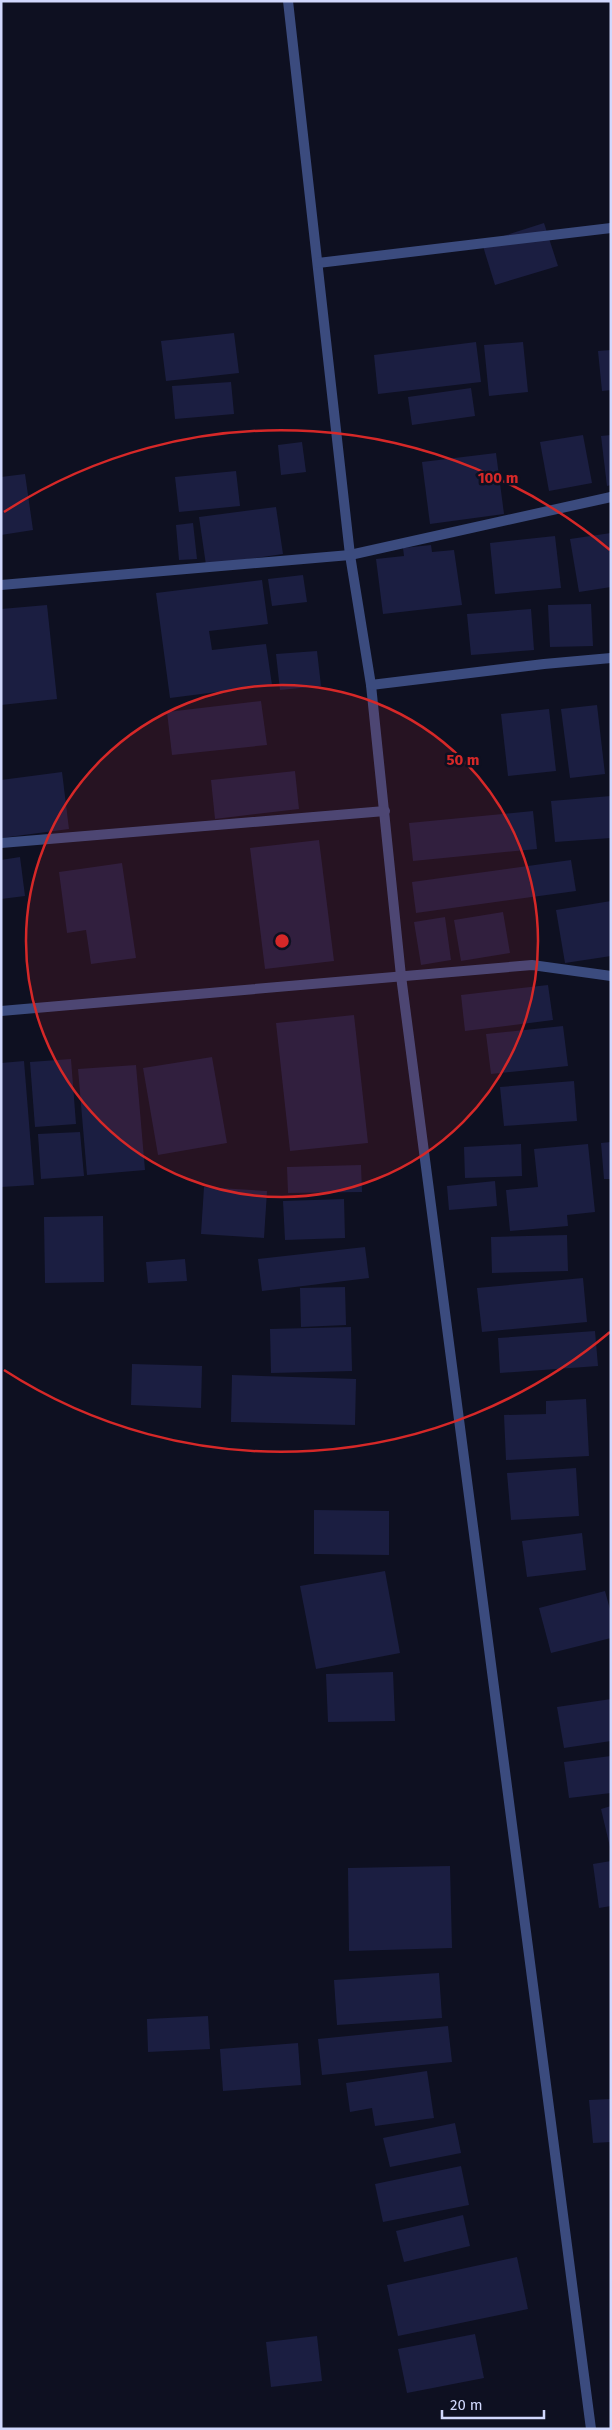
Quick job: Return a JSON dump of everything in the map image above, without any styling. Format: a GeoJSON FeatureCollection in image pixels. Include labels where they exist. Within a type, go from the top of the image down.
{"type":"FeatureCollection","features":[{"type":"Feature","properties":{"kind":"street"},"geometry":{"type":"LineString","coordinates":[[288,1],[350,555],[371,686],[401,976],[591,2429]]}},
{"type":"Feature","properties":{"kind":"street"},"geometry":{"type":"LineString","coordinates":[[318,263],[611,228]]}},
{"type":"Feature","properties":{"kind":"street"},"geometry":{"type":"LineString","coordinates":[[1,585],[350,555],[611,497]]}},
{"type":"Feature","properties":{"kind":"street"},"geometry":{"type":"LineString","coordinates":[[371,686],[544,664],[611,658]]}},
{"type":"Feature","properties":{"kind":"street"},"geometry":{"type":"LineString","coordinates":[[1,843],[384,811]]}},
{"type":"Feature","properties":{"kind":"street"},"geometry":{"type":"LineString","coordinates":[[1,1011],[532,965],[611,976]]}},
{"type":"Feature","properties":{"kind":"building"},"geometry":{"type":"Polygon","coordinates":[[[544,223],[558,266],[495,285],[482,243],[544,223]]]}},
{"type":"Feature","properties":{"kind":"building"},"geometry":{"type":"Polygon","coordinates":[[[234,333],[239,373],[166,381],[161,341],[234,333]]]}},
{"type":"Feature","properties":{"kind":"building"},"geometry":{"type":"Polygon","coordinates":[[[476,342],[481,382],[378,394],[374,355],[476,342]]]}},
{"type":"Feature","properties":{"kind":"building"},"geometry":{"type":"Polygon","coordinates":[[[523,342],[528,392],[489,396],[484,345],[523,342]]]}},
{"type":"Feature","properties":{"kind":"building"},"geometry":{"type":"Polygon","coordinates":[[[611,350],[611,390],[602,391],[598,351],[611,350]]]}},
{"type":"Feature","properties":{"kind":"building"},"geometry":{"type":"Polygon","coordinates":[[[231,382],[234,414],[175,419],[172,386],[231,382]]]}},
{"type":"Feature","properties":{"kind":"building"},"geometry":{"type":"Polygon","coordinates":[[[471,388],[475,416],[412,425],[408,397],[471,388]]]}},
{"type":"Feature","properties":{"kind":"building"},"geometry":{"type":"Polygon","coordinates":[[[583,435],[592,483],[549,491],[540,442],[583,435]]]}},
{"type":"Feature","properties":{"kind":"building"},"geometry":{"type":"Polygon","coordinates":[[[611,435],[611,485],[607,486],[601,436],[611,435]]]}},
{"type":"Feature","properties":{"kind":"building"},"geometry":{"type":"Polygon","coordinates":[[[302,442],[306,472],[281,475],[278,445],[302,442]]]}},
{"type":"Feature","properties":{"kind":"building"},"geometry":{"type":"Polygon","coordinates":[[[496,453],[504,514],[430,524],[422,462],[496,453]]]}},
{"type":"Feature","properties":{"kind":"building"},"geometry":{"type":"Polygon","coordinates":[[[236,471],[240,506],[179,512],[175,477],[236,471]]]}},
{"type":"Feature","properties":{"kind":"building"},"geometry":{"type":"Polygon","coordinates":[[[25,474],[33,530],[1,535],[1,477],[25,474]]]}},
{"type":"Feature","properties":{"kind":"building"},"geometry":{"type":"Polygon","coordinates":[[[276,507],[283,554],[206,565],[199,517],[276,507]]]}},
{"type":"Feature","properties":{"kind":"building"},"geometry":{"type":"Polygon","coordinates":[[[193,523],[197,559],[179,560],[176,525],[193,523]]]}},
{"type":"Feature","properties":{"kind":"building"},"geometry":{"type":"Polygon","coordinates":[[[611,533],[611,587],[579,592],[570,539],[611,533]]]}},
{"type":"Feature","properties":{"kind":"building"},"geometry":{"type":"Polygon","coordinates":[[[555,536],[561,588],[495,594],[490,543],[555,536]]]}},
{"type":"Feature","properties":{"kind":"building"},"geometry":{"type":"Polygon","coordinates":[[[431,545],[432,552],[454,550],[462,605],[383,614],[376,559],[404,556],[403,548],[431,545]]]}},
{"type":"Feature","properties":{"kind":"building"},"geometry":{"type":"Polygon","coordinates":[[[303,575],[307,602],[272,606],[268,579],[303,575]]]}},
{"type":"Feature","properties":{"kind":"building"},"geometry":{"type":"Polygon","coordinates":[[[262,580],[268,624],[209,631],[212,650],[266,644],[272,685],[170,698],[156,593],[262,580]]]}},
{"type":"Feature","properties":{"kind":"building"},"geometry":{"type":"Polygon","coordinates":[[[591,604],[593,646],[550,647],[548,605],[591,604]]]}},
{"type":"Feature","properties":{"kind":"building"},"geometry":{"type":"Polygon","coordinates":[[[47,605],[57,699],[1,705],[1,609],[47,605]]]}},
{"type":"Feature","properties":{"kind":"building"},"geometry":{"type":"Polygon","coordinates":[[[531,609],[534,650],[471,655],[467,614],[531,609]]]}},
{"type":"Feature","properties":{"kind":"building"},"geometry":{"type":"Polygon","coordinates":[[[317,651],[321,686],[280,690],[276,654],[317,651]]]}},
{"type":"Feature","properties":{"kind":"building"},"geometry":{"type":"Polygon","coordinates":[[[261,701],[267,745],[172,755],[167,712],[261,701]]]}},
{"type":"Feature","properties":{"kind":"building"},"geometry":{"type":"Polygon","coordinates":[[[597,705],[605,774],[570,778],[561,709],[597,705]]]}},
{"type":"Feature","properties":{"kind":"building"},"geometry":{"type":"Polygon","coordinates":[[[549,709],[556,771],[508,776],[501,714],[549,709]]]}},
{"type":"Feature","properties":{"kind":"building"},"geometry":{"type":"Polygon","coordinates":[[[295,771],[299,809],[215,819],[211,780],[295,771]]]}},
{"type":"Feature","properties":{"kind":"building"},"geometry":{"type":"Polygon","coordinates":[[[62,772],[69,829],[1,838],[1,780],[62,772]]]}},
{"type":"Feature","properties":{"kind":"building"},"geometry":{"type":"Polygon","coordinates":[[[611,796],[611,838],[555,842],[551,801],[611,796]]]}},
{"type":"Feature","properties":{"kind":"building"},"geometry":{"type":"Polygon","coordinates":[[[533,811],[537,849],[413,861],[409,823],[533,811]]]}},
{"type":"Feature","properties":{"kind":"building"},"geometry":{"type":"Polygon","coordinates":[[[319,840],[334,961],[265,969],[250,848],[319,840]]]}},
{"type":"Feature","properties":{"kind":"building"},"geometry":{"type":"Polygon","coordinates":[[[20,857],[25,896],[1,899],[1,860],[20,857]]]}},
{"type":"Feature","properties":{"kind":"building"},"geometry":{"type":"Polygon","coordinates":[[[571,860],[576,891],[416,913],[412,882],[571,860]]]}},
{"type":"Feature","properties":{"kind":"building"},"geometry":{"type":"Polygon","coordinates":[[[122,863],[136,958],[91,964],[86,930],[67,933],[59,872],[122,863]]]}},
{"type":"Feature","properties":{"kind":"building"},"geometry":{"type":"Polygon","coordinates":[[[611,901],[611,956],[565,963],[556,910],[611,901]]]}},
{"type":"Feature","properties":{"kind":"building"},"geometry":{"type":"Polygon","coordinates":[[[503,912],[510,953],[461,961],[454,920],[503,912]]]}},
{"type":"Feature","properties":{"kind":"building"},"geometry":{"type":"Polygon","coordinates":[[[445,917],[451,960],[421,965],[414,922],[445,917]]]}},
{"type":"Feature","properties":{"kind":"building"},"geometry":{"type":"Polygon","coordinates":[[[548,985],[553,1020],[465,1031],[461,995],[548,985]]]}},
{"type":"Feature","properties":{"kind":"building"},"geometry":{"type":"Polygon","coordinates":[[[354,1015],[368,1143],[290,1151],[276,1023],[354,1015]]]}},
{"type":"Feature","properties":{"kind":"building"},"geometry":{"type":"Polygon","coordinates":[[[563,1026],[568,1066],[491,1074],[486,1034],[563,1026]]]}},
{"type":"Feature","properties":{"kind":"building"},"geometry":{"type":"Polygon","coordinates":[[[212,1057],[227,1143],[158,1155],[143,1068],[212,1057]]]}},
{"type":"Feature","properties":{"kind":"building"},"geometry":{"type":"Polygon","coordinates":[[[71,1059],[76,1124],[35,1127],[30,1062],[71,1059]]]}},
{"type":"Feature","properties":{"kind":"building"},"geometry":{"type":"Polygon","coordinates":[[[24,1061],[34,1185],[1,1187],[1,1063],[24,1061]]]}},
{"type":"Feature","properties":{"kind":"building"},"geometry":{"type":"Polygon","coordinates":[[[136,1065],[145,1170],[87,1175],[78,1069],[136,1065]]]}},
{"type":"Feature","properties":{"kind":"building"},"geometry":{"type":"Polygon","coordinates":[[[574,1081],[577,1121],[504,1126],[500,1087],[574,1081]]]}},
{"type":"Feature","properties":{"kind":"building"},"geometry":{"type":"Polygon","coordinates":[[[80,1132],[84,1176],[41,1179],[38,1134],[80,1132]]]}},
{"type":"Feature","properties":{"kind":"building"},"geometry":{"type":"Polygon","coordinates":[[[611,1142],[611,1179],[604,1179],[601,1143],[611,1142]]]}},
{"type":"Feature","properties":{"kind":"building"},"geometry":{"type":"Polygon","coordinates":[[[521,1144],[522,1176],[465,1178],[464,1147],[521,1144]]]}},
{"type":"Feature","properties":{"kind":"building"},"geometry":{"type":"Polygon","coordinates":[[[588,1144],[595,1212],[567,1215],[568,1226],[510,1231],[506,1190],[538,1187],[534,1149],[588,1144]]]}},
{"type":"Feature","properties":{"kind":"building"},"geometry":{"type":"Polygon","coordinates":[[[361,1165],[362,1192],[288,1193],[287,1167],[361,1165]]]}},
{"type":"Feature","properties":{"kind":"building"},"geometry":{"type":"Polygon","coordinates":[[[495,1181],[497,1206],[449,1210],[447,1186],[495,1181]]]}},
{"type":"Feature","properties":{"kind":"building"},"geometry":{"type":"Polygon","coordinates":[[[204,1187],[267,1191],[264,1238],[201,1234],[204,1187]]]}},
{"type":"Feature","properties":{"kind":"building"},"geometry":{"type":"Polygon","coordinates":[[[344,1199],[345,1238],[285,1240],[283,1201],[344,1199]]]}},
{"type":"Feature","properties":{"kind":"building"},"geometry":{"type":"Polygon","coordinates":[[[103,1216],[104,1282],[45,1283],[44,1217],[103,1216]]]}},
{"type":"Feature","properties":{"kind":"building"},"geometry":{"type":"Polygon","coordinates":[[[567,1235],[568,1271],[492,1273],[491,1237],[567,1235]]]}},
{"type":"Feature","properties":{"kind":"building"},"geometry":{"type":"Polygon","coordinates":[[[365,1247],[369,1278],[262,1291],[258,1259],[365,1247]]]}},
{"type":"Feature","properties":{"kind":"building"},"geometry":{"type":"Polygon","coordinates":[[[185,1259],[187,1281],[148,1283],[146,1262],[185,1259]]]}},
{"type":"Feature","properties":{"kind":"building"},"geometry":{"type":"Polygon","coordinates":[[[583,1278],[587,1322],[482,1332],[477,1288],[583,1278]]]}},
{"type":"Feature","properties":{"kind":"building"},"geometry":{"type":"Polygon","coordinates":[[[345,1287],[346,1325],[301,1327],[300,1288],[345,1287]]]}},
{"type":"Feature","properties":{"kind":"building"},"geometry":{"type":"Polygon","coordinates":[[[351,1327],[352,1371],[271,1373],[270,1329],[351,1327]]]}},
{"type":"Feature","properties":{"kind":"building"},"geometry":{"type":"Polygon","coordinates":[[[595,1331],[598,1366],[500,1373],[498,1338],[595,1331]]]}},
{"type":"Feature","properties":{"kind":"building"},"geometry":{"type":"Polygon","coordinates":[[[132,1364],[202,1366],[201,1408],[131,1405],[132,1364]]]}},
{"type":"Feature","properties":{"kind":"building"},"geometry":{"type":"Polygon","coordinates":[[[232,1375],[356,1379],[355,1425],[231,1422],[232,1375]]]}},
{"type":"Feature","properties":{"kind":"building"},"geometry":{"type":"Polygon","coordinates":[[[586,1399],[589,1456],[506,1460],[504,1415],[546,1414],[546,1401],[586,1399]]]}},
{"type":"Feature","properties":{"kind":"building"},"geometry":{"type":"Polygon","coordinates":[[[576,1468],[579,1516],[511,1520],[507,1473],[576,1468]]]}},
{"type":"Feature","properties":{"kind":"building"},"geometry":{"type":"Polygon","coordinates":[[[314,1510],[389,1511],[389,1555],[314,1554],[314,1510]]]}},
{"type":"Feature","properties":{"kind":"building"},"geometry":{"type":"Polygon","coordinates":[[[582,1533],[586,1570],[527,1577],[522,1541],[582,1533]]]}},
{"type":"Feature","properties":{"kind":"building"},"geometry":{"type":"Polygon","coordinates":[[[385,1571],[400,1653],[316,1669],[300,1586],[385,1571]]]}},
{"type":"Feature","properties":{"kind":"building"},"geometry":{"type":"Polygon","coordinates":[[[605,1591],[611,1613],[611,1638],[551,1653],[539,1608],[605,1591]]]}},
{"type":"Feature","properties":{"kind":"building"},"geometry":{"type":"Polygon","coordinates":[[[393,1672],[395,1721],[328,1722],[326,1674],[393,1672]]]}},
{"type":"Feature","properties":{"kind":"building"},"geometry":{"type":"Polygon","coordinates":[[[611,1699],[611,1741],[564,1748],[557,1707],[611,1699]]]}},
{"type":"Feature","properties":{"kind":"building"},"geometry":{"type":"Polygon","coordinates":[[[611,1756],[611,1793],[569,1798],[564,1762],[611,1756]]]}},
{"type":"Feature","properties":{"kind":"building"},"geometry":{"type":"Polygon","coordinates":[[[611,1806],[611,1847],[610,1847],[601,1809],[611,1806]]]}},
{"type":"Feature","properties":{"kind":"building"},"geometry":{"type":"Polygon","coordinates":[[[611,1861],[611,1906],[599,1908],[593,1864],[611,1861]]]}},
{"type":"Feature","properties":{"kind":"building"},"geometry":{"type":"Polygon","coordinates":[[[450,1866],[452,1948],[349,1951],[348,1868],[450,1866]]]}},
{"type":"Feature","properties":{"kind":"building"},"geometry":{"type":"Polygon","coordinates":[[[439,1973],[442,2018],[337,2025],[334,1980],[439,1973]]]}},
{"type":"Feature","properties":{"kind":"building"},"geometry":{"type":"Polygon","coordinates":[[[208,2016],[210,2049],[148,2052],[147,2019],[208,2016]]]}},
{"type":"Feature","properties":{"kind":"building"},"geometry":{"type":"Polygon","coordinates":[[[448,2026],[452,2062],[322,2075],[318,2039],[448,2026]]]}},
{"type":"Feature","properties":{"kind":"building"},"geometry":{"type":"Polygon","coordinates":[[[298,2043],[301,2085],[223,2091],[220,2049],[298,2043]]]}},
{"type":"Feature","properties":{"kind":"building"},"geometry":{"type":"Polygon","coordinates":[[[427,2071],[434,2118],[375,2126],[372,2108],[350,2112],[346,2083],[427,2071]]]}},
{"type":"Feature","properties":{"kind":"building"},"geometry":{"type":"Polygon","coordinates":[[[611,2099],[611,2142],[593,2143],[589,2100],[611,2099]]]}},
{"type":"Feature","properties":{"kind":"building"},"geometry":{"type":"Polygon","coordinates":[[[455,2123],[461,2153],[390,2167],[383,2138],[455,2123]]]}},
{"type":"Feature","properties":{"kind":"building"},"geometry":{"type":"Polygon","coordinates":[[[461,2166],[469,2205],[383,2222],[375,2184],[461,2166]]]}},
{"type":"Feature","properties":{"kind":"building"},"geometry":{"type":"Polygon","coordinates":[[[463,2215],[470,2246],[404,2262],[396,2231],[463,2215]]]}},
{"type":"Feature","properties":{"kind":"building"},"geometry":{"type":"Polygon","coordinates":[[[517,2257],[528,2309],[398,2336],[387,2285],[517,2257]]]}},
{"type":"Feature","properties":{"kind":"building"},"geometry":{"type":"Polygon","coordinates":[[[475,2334],[484,2378],[407,2393],[398,2349],[475,2334]]]}},
{"type":"Feature","properties":{"kind":"building"},"geometry":{"type":"Polygon","coordinates":[[[317,2336],[322,2381],[271,2387],[266,2342],[317,2336]]]}}]}
